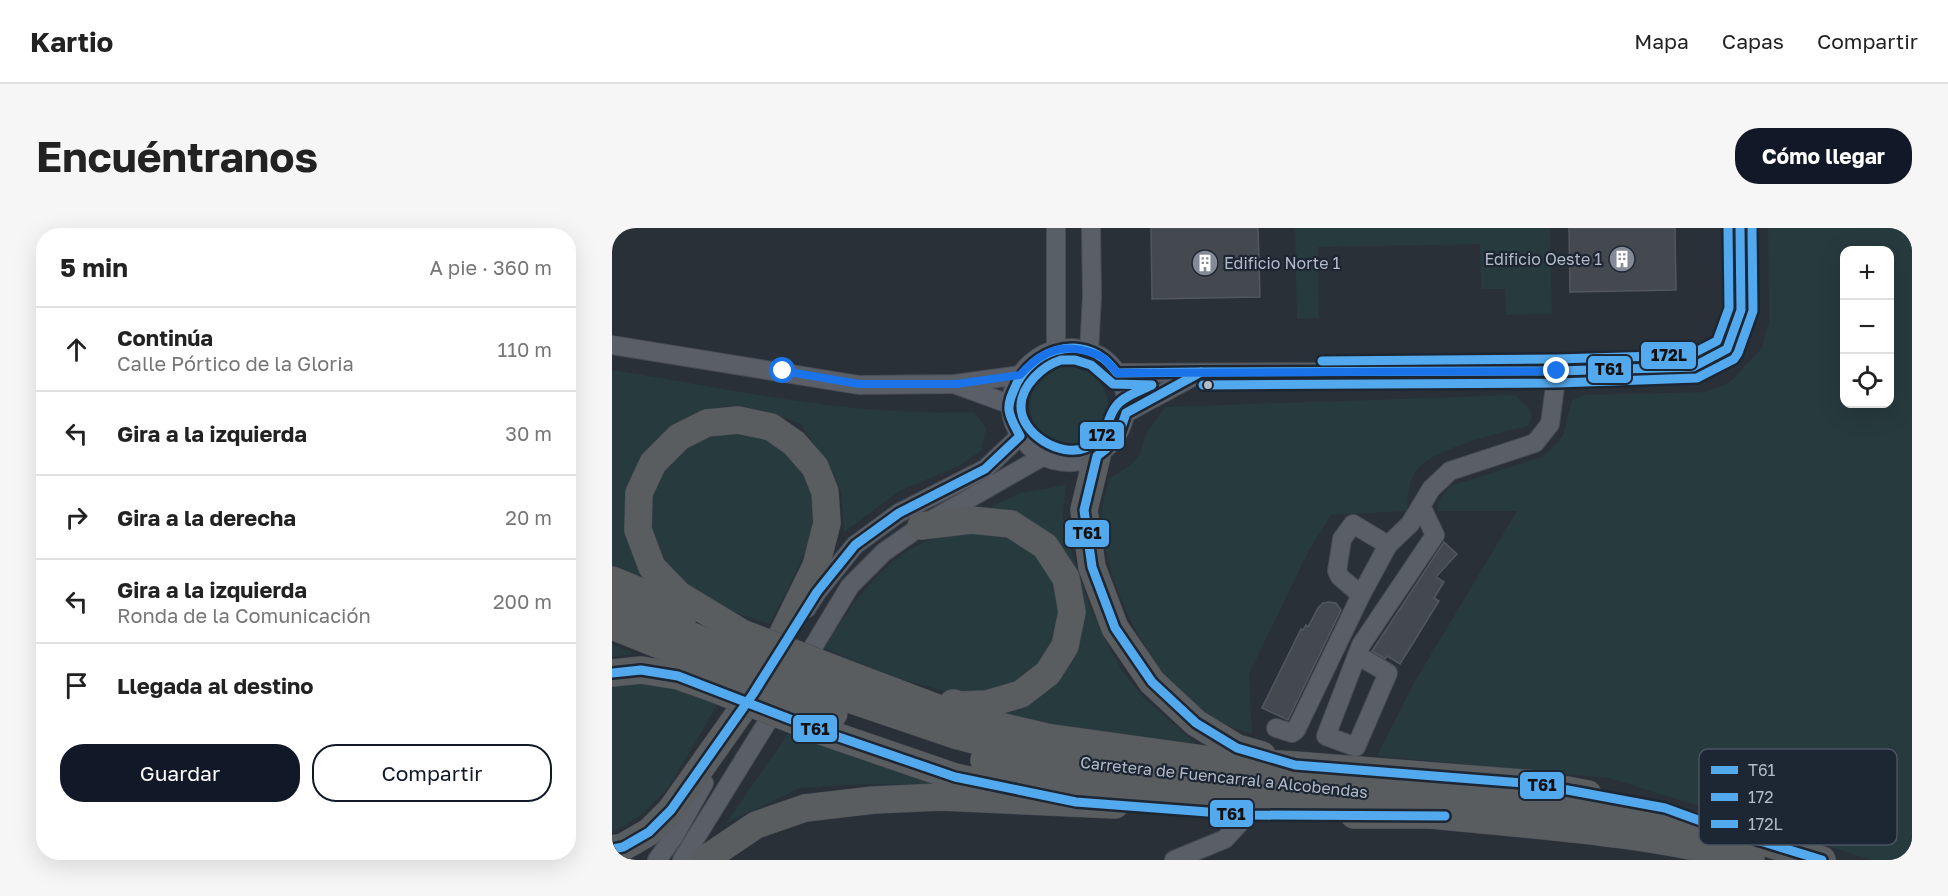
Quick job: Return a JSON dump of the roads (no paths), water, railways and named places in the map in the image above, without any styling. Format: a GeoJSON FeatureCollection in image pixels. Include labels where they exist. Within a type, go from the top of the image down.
{"type":"FeatureCollection","features":[{"type":"Feature","properties":{"kind":"highway"},"geometry":{"type":"LineString","coordinates":[[612,849],[623,847],[649,832],[671,810],[753,694],[816,566],[827,523],[825,492],[814,467],[794,443],[771,428],[738,420],[707,423],[679,437],[652,463],[639,493],[638,530],[652,567],[679,595],[724,659]]}},
{"type":"Feature","properties":{"kind":"highway"},"geometry":{"type":"LineString","coordinates":[[1097,456],[1084,510],[1092,567],[1115,628],[1152,682],[1196,723],[1237,748],[1295,765]]}},
{"type":"Feature","properties":{"kind":"highway"},"geometry":{"type":"LineString","coordinates":[[840,706],[987,704],[1021,694],[1048,673],[1065,646],[1072,612],[1066,578],[1045,546],[1011,524],[971,520],[921,526]]}},
{"type":"Feature","properties":{"kind":"highway"},"geometry":{"type":"LineString","coordinates":[[612,580],[724,659]]}},
{"type":"Feature","properties":{"kind":"highway","name":"Carretera de Fuencarral a Alcobendas"},"geometry":{"type":"LineString","coordinates":[[612,604],[724,659],[840,706],[1041,778],[1137,792],[1432,815],[1645,837],[1822,860]]}},
{"type":"Feature","properties":{"kind":"highway"},"geometry":{"type":"LineString","coordinates":[[612,626],[724,659],[840,706],[955,777],[1076,802]]}},
{"type":"Feature","properties":{"kind":"highway"},"geometry":{"type":"LineString","coordinates":[[612,673],[641,670],[678,676],[724,659]]}},
{"type":"Feature","properties":{"kind":"highway"},"geometry":{"type":"LineString","coordinates":[[840,706],[961,717],[1046,737],[1210,760],[1535,784],[1665,808],[1699,833]]}},
{"type":"Feature","properties":{"kind":"highway","name":"Carretera de Fuencarral a Alcobendas"},"geometry":{"type":"LineString","coordinates":[[840,706],[1042,757],[1144,772],[1619,812],[1699,841]]}},
{"type":"Feature","properties":{"kind":"highway"},"geometry":{"type":"LineString","coordinates":[[704,860],[756,825],[805,808],[874,800],[941,797],[1076,802],[1246,815],[1432,815]]}},
{"type":"Feature","properties":{"kind":"highway","name":"Carretera de Fuencarral a Alcobendas"},"geometry":{"type":"LineString","coordinates":[[1719,848],[1751,860]]}},
{"type":"Feature","properties":{"kind":"street"},"geometry":{"type":"LineString","coordinates":[[1056,228],[1056,349]]}},
{"type":"Feature","properties":{"kind":"street"},"geometry":{"type":"LineString","coordinates":[[1089,352],[1092,296],[1091,228]]}},
{"type":"Feature","properties":{"kind":"street"},"geometry":{"type":"LineString","coordinates":[[1117,373],[1557,371],[1693,367],[1727,348],[1741,310],[1740,228]]}},
{"type":"Feature","properties":{"kind":"street"},"geometry":{"type":"LineString","coordinates":[[612,345],[859,384],[956,384],[1020,375]]}},
{"type":"Feature","properties":{"kind":"street"},"geometry":{"type":"LineString","coordinates":[[1073,348],[1089,352],[1102,357],[1117,373],[1125,393],[1126,413],[1120,431],[1106,449],[1097,456],[1078,462],[1065,463],[1042,457],[1030,448],[1012,422],[1009,404],[1020,375],[1031,362],[1056,349],[1073,348]]}},
{"type":"Feature","properties":{"kind":"street"},"geometry":{"type":"LineString","coordinates":[[1276,728],[1292,732],[1296,730],[1361,595],[1388,545],[1410,524],[1431,489],[1450,471],[1535,443],[1550,424],[1557,371]]}},
{"type":"Feature","properties":{"kind":"street"},"geometry":{"type":"LineString","coordinates":[[1126,413],[1201,372]]}},
{"type":"Feature","properties":{"kind":"street"},"geometry":{"type":"LineString","coordinates":[[956,384],[1009,404]]}},
{"type":"Feature","properties":{"kind":"street"},"geometry":{"type":"LineString","coordinates":[[657,860],[673,838],[753,694],[817,592],[855,546],[899,513],[986,469],[1020,436]]}},
{"type":"Feature","properties":{"kind":"street"},"geometry":{"type":"LineString","coordinates":[[682,860],[850,586],[885,552],[921,526],[1042,457]]}},
{"type":"Feature","properties":{"kind":"street"},"geometry":{"type":"LineString","coordinates":[[1358,656],[1388,673],[1356,747],[1326,736],[1361,645],[1435,535],[1421,506]]}},
{"type":"Feature","properties":{"kind":"street"},"geometry":{"type":"LineString","coordinates":[[1361,595],[1336,571],[1342,539],[1350,525],[1357,524],[1388,545]]}},
{"type":"Feature","properties":{"kind":"street"},"geometry":{"type":"LineString","coordinates":[[1174,860],[1225,838],[1246,815]]}},
{"type":"Feature","properties":{"kind":"place","name":"Edificio Oeste 1"},"geometry":{"type":"Point","coordinates":[1622,259]}},
{"type":"Feature","properties":{"kind":"place","name":"Edificio Norte 1"},"geometry":{"type":"Point","coordinates":[1205,263]}}]}
